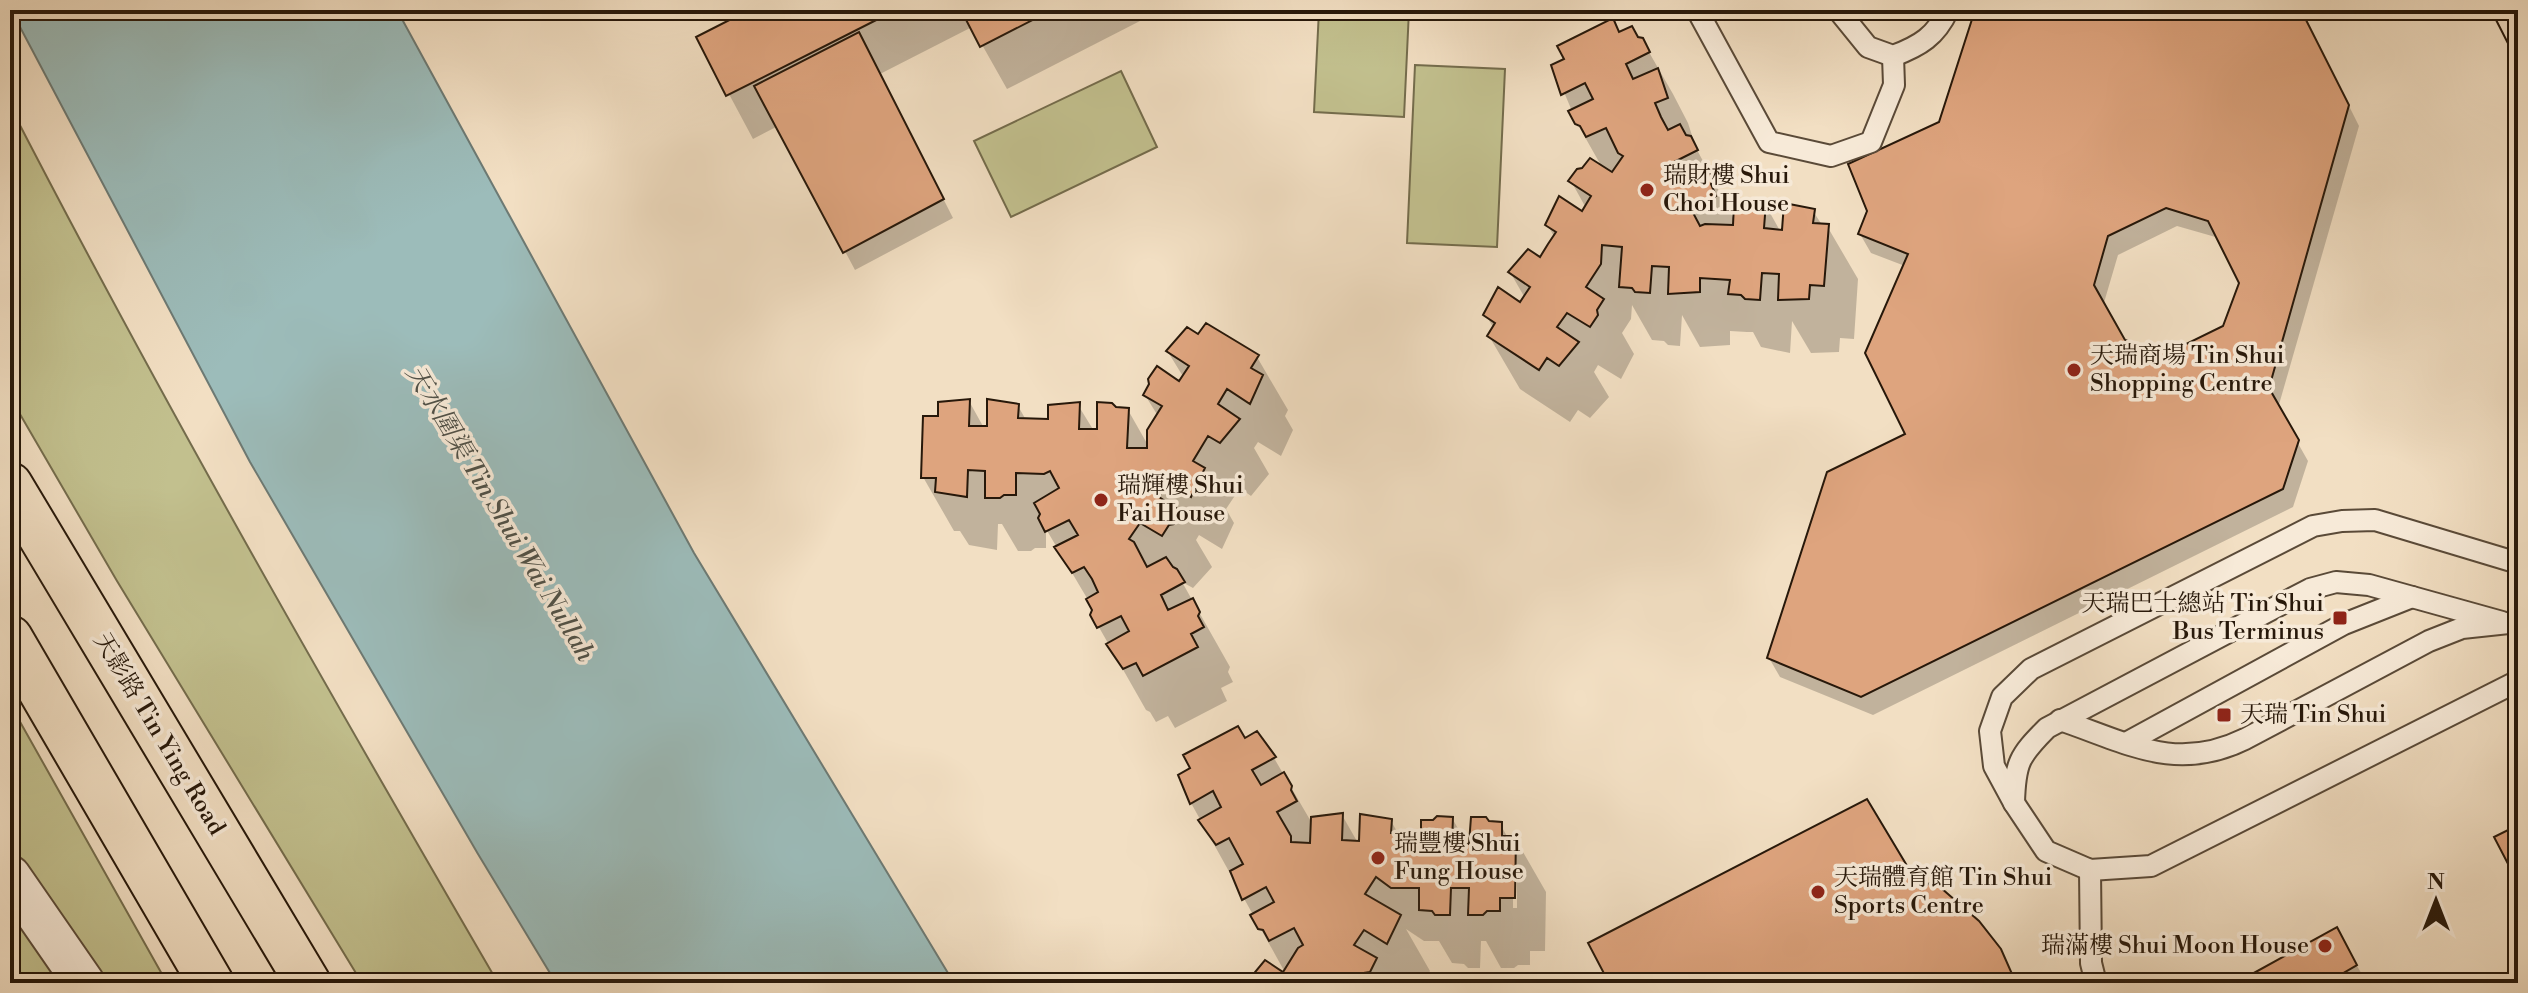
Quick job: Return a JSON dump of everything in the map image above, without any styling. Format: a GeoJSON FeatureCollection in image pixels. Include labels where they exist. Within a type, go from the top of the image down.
{"type":"FeatureCollection","features":[{"type":"Feature","properties":{"kind":"main road","name":"天影路 Tin Ying Road"},"geometry":{"type":"LineString","coordinates":[[10,485],[308,983]]}},
{"type":"Feature","properties":{"kind":"main road"},"geometry":{"type":"LineString","coordinates":[[10,638],[211,983]]}},
{"type":"Feature","properties":{"kind":"street"},"geometry":{"type":"LineString","coordinates":[[10,876],[84,983]]}},
{"type":"Feature","properties":{"kind":"lane"},"geometry":{"type":"LineString","coordinates":[[1697,10],[1769,142],[1831,156],[1871,142],[1894,85],[1893,56]]}},
{"type":"Feature","properties":{"kind":"lane"},"geometry":{"type":"LineString","coordinates":[[1838,10],[1868,47],[1893,56],[1925,42],[1941,26],[1948,10]]}},
{"type":"Feature","properties":{"kind":"lane"},"geometry":{"type":"LineString","coordinates":[[2518,563],[2375,520],[2313,526],[2031,669],[2002,697],[1990,731],[1994,766],[2046,851],[2090,870],[2151,866],[2518,681]]}},
{"type":"Feature","properties":{"kind":"lane"},"geometry":{"type":"LineString","coordinates":[[2014,803],[2015,775],[2023,752],[2047,728],[2310,589],[2336,582],[2358,584],[2510,622]]}},
{"type":"Feature","properties":{"kind":"lane"},"geometry":{"type":"LineString","coordinates":[[2126,743],[2344,624],[2412,597]]}},
{"type":"Feature","properties":{"kind":"lane"},"geometry":{"type":"LineString","coordinates":[[2060,720],[2163,754],[2195,756],[2226,749],[2429,641],[2462,628],[2510,622]]}},
{"type":"Feature","properties":{"kind":"lane"},"geometry":{"type":"LineString","coordinates":[[2090,870],[2091,963],[2096,983]]}},
{"type":"Feature","properties":{"kind":"shaded area"},"geometry":{"type":"Polygon","coordinates":[[[1319,10],[1409,10],[1404,117],[1314,112],[1319,10]]]}},
{"type":"Feature","properties":{"kind":"shaded area"},"geometry":{"type":"Polygon","coordinates":[[[1415,65],[1505,69],[1497,247],[1407,243],[1415,65]]]}},
{"type":"Feature","properties":{"kind":"shaded area"},"geometry":{"type":"Polygon","coordinates":[[[1121,71],[1157,147],[1011,217],[974,141],[1121,71]]]}},
{"type":"Feature","properties":{"kind":"shaded area"},"geometry":{"type":"Polygon","coordinates":[[[10,106],[248,548],[498,983],[362,983],[117,581],[10,397],[10,106]]]}},
{"type":"Feature","properties":{"kind":"shaded area"},"geometry":{"type":"Polygon","coordinates":[[[10,704],[167,983],[10,983],[10,704]]]}},
{"type":"Feature","properties":{"kind":"water","name":"天水圍渠 Tin Shui Wai Nullah"},"geometry":{"type":"Polygon","coordinates":[[[11,10],[397,10],[694,553],[954,983],[556,983],[250,462],[11,10]]]}},
{"type":"Feature","properties":{"kind":"building"},"geometry":{"type":"Polygon","coordinates":[[[749,10],[896,10],[726,96],[696,37],[749,10]]]}},
{"type":"Feature","properties":{"kind":"building"},"geometry":{"type":"Polygon","coordinates":[[[961,10],[1052,10],[980,47],[961,10]]]}},
{"type":"Feature","properties":{"kind":"building","name":"天瑞商場 Tin Shui Shopping Centre"},"geometry":{"type":"Polygon","coordinates":[[[1975,10],[2049,10],[2068,16],[2079,10],[2301,10],[2349,105],[2269,388],[2299,440],[2283,489],[1861,697],[1767,658],[1827,472],[1905,434],[1865,353],[1908,254],[1858,234],[1867,211],[1848,164],[1939,122],[1975,10]],[[2166,208],[2108,236],[2094,285],[2125,340],[2168,353],[2223,326],[2239,283],[2208,221],[2166,208]]]}},
{"type":"Feature","properties":{"kind":"building","name":"瑞財樓 Shui Choi House"},"geometry":{"type":"Polygon","coordinates":[[[1613,18],[1619,32],[1632,26],[1650,52],[1626,64],[1633,79],[1658,68],[1668,98],[1655,103],[1661,117],[1668,130],[1680,124],[1698,150],[1674,162],[1682,177],[1706,166],[1713,179],[1711,184],[1716,196],[1691,209],[1700,226],[1733,225],[1734,204],[1751,201],[1766,202],[1764,228],[1782,230],[1784,203],[1815,209],[1813,223],[1829,224],[1824,286],[1810,285],[1809,299],[1778,300],[1779,274],[1762,273],[1760,300],[1728,294],[1730,280],[1700,278],[1700,292],[1668,294],[1669,267],[1652,266],[1650,293],[1635,292],[1632,288],[1619,287],[1622,247],[1602,245],[1601,264],[1586,287],[1604,299],[1597,310],[1598,315],[1590,327],[1567,313],[1557,327],[1579,342],[1559,366],[1547,358],[1539,370],[1487,336],[1495,323],[1483,315],[1498,287],[1520,302],[1530,287],[1508,272],[1528,249],[1540,257],[1556,232],[1545,225],[1559,196],[1582,211],[1591,196],[1568,181],[1577,169],[1582,168],[1590,158],[1612,172],[1623,156],[1618,153],[1606,128],[1586,137],[1580,126],[1575,124],[1568,111],[1593,99],[1585,83],[1561,95],[1551,65],[1564,59],[1557,46],[1613,18]]]}},
{"type":"Feature","properties":{"kind":"building"},"geometry":{"type":"Polygon","coordinates":[[[859,32],[944,199],[843,253],[754,86],[859,32]]]}},
{"type":"Feature","properties":{"kind":"building","name":"瑞輝樓 Shui Fai House"},"geometry":{"type":"Polygon","coordinates":[[[1206,323],[1259,355],[1251,368],[1263,375],[1250,404],[1227,389],[1218,404],[1240,419],[1220,443],[1208,436],[1193,461],[1205,468],[1191,497],[1168,482],[1159,497],[1182,512],[1174,524],[1169,525],[1162,536],[1140,523],[1129,539],[1134,542],[1147,567],[1166,557],[1177,569],[1185,582],[1161,595],[1168,610],[1193,598],[1204,627],[1191,634],[1198,647],[1143,676],[1136,663],[1123,669],[1106,644],[1129,631],[1121,616],[1097,628],[1086,599],[1098,592],[1092,579],[1084,567],[1072,573],[1054,547],[1078,535],[1069,520],[1045,532],[1038,518],[1040,514],[1034,503],[1059,488],[1050,471],[1044,474],[1016,473],[1016,495],[1000,498],[985,498],[985,471],[968,470],[967,497],[935,492],[936,478],[921,478],[923,416],[938,416],[938,402],[970,399],[969,426],[987,426],[987,399],[1019,404],[1018,418],[1048,419],[1048,405],[1080,402],[1079,429],[1097,429],[1097,402],[1112,403],[1116,407],[1129,408],[1127,448],[1147,448],[1147,430],[1162,406],[1143,395],[1149,384],[1148,379],[1157,366],[1179,381],[1189,366],[1166,351],[1187,327],[1198,334],[1206,323]]]}},
{"type":"Feature","properties":{"kind":"building","name":"瑞豐樓 Shui Fung House"},"geometry":{"type":"Polygon","coordinates":[[[1238,726],[1245,738],[1257,731],[1276,757],[1252,770],[1261,785],[1284,772],[1292,786],[1297,801],[1277,812],[1291,836],[1291,842],[1310,843],[1311,817],[1343,813],[1342,840],[1359,841],[1360,814],[1392,819],[1391,833],[1406,834],[1421,834],[1421,820],[1433,820],[1437,816],[1453,817],[1452,843],[1469,844],[1471,817],[1486,817],[1489,821],[1502,822],[1502,836],[1516,836],[1515,898],[1500,898],[1500,911],[1468,915],[1469,888],[1451,888],[1450,915],[1435,915],[1432,911],[1419,910],[1419,888],[1391,888],[1376,877],[1365,894],[1401,915],[1387,944],[1364,930],[1354,945],[1377,958],[1370,972],[1364,973],[1358,983],[1346,976],[1342,983],[1246,983],[1265,960],[1283,972],[1303,945],[1294,928],[1269,941],[1263,930],[1258,929],[1250,915],[1274,902],[1266,887],[1242,900],[1230,871],[1243,864],[1229,838],[1216,845],[1198,820],[1221,807],[1213,791],[1190,804],[1178,775],[1190,768],[1183,755],[1238,726]]]}},
{"type":"Feature","properties":{"kind":"building","name":"天瑞體育館 Tin Shui Sports Centre"},"geometry":{"type":"Polygon","coordinates":[[[1867,799],[1921,889],[1933,881],[1979,921],[2001,949],[2016,983],[1609,983],[1588,943],[1867,799]]]}},
{"type":"Feature","properties":{"kind":"building"},"geometry":{"type":"Polygon","coordinates":[[[2518,825],[2518,883],[2494,837],[2518,825]]]}},
{"type":"Feature","properties":{"kind":"building","name":"瑞滿樓 Shui Moon House"},"geometry":{"type":"Polygon","coordinates":[[[2337,927],[2357,965],[2335,978],[2337,983],[2257,983],[2252,974],[2337,927]]]}},
{"type":"Feature","properties":{"kind":"tram line"},"geometry":{"type":"LineString","coordinates":[[2491,10],[2518,63]]}},
{"type":"Feature","properties":{"kind":"tram line"},"geometry":{"type":"LineString","coordinates":[[2513,10],[2518,19]]}},
{"type":"Feature","properties":{"kind":"place","name":"瑞財樓 Shui Choi House"},"geometry":{"type":"Point","coordinates":[1647,190]}},
{"type":"Feature","properties":{"kind":"place","name":"天瑞商場 Tin Shui Shopping Centre"},"geometry":{"type":"Point","coordinates":[2074,370]}},
{"type":"Feature","properties":{"kind":"place","name":"瑞輝樓 Shui Fai House"},"geometry":{"type":"Point","coordinates":[1101,500]}},
{"type":"Feature","properties":{"kind":"place","name":"天瑞巴士總站 Tin Shui Bus Terminus"},"geometry":{"type":"Point","coordinates":[2340,618]}},
{"type":"Feature","properties":{"kind":"place","name":"天瑞 Tin Shui"},"geometry":{"type":"Point","coordinates":[2224,715]}},
{"type":"Feature","properties":{"kind":"place","name":"瑞豐樓 Shui Fung House"},"geometry":{"type":"Point","coordinates":[1378,858]}},
{"type":"Feature","properties":{"kind":"place","name":"天瑞體育館 Tin Shui Sports Centre"},"geometry":{"type":"Point","coordinates":[1818,892]}},
{"type":"Feature","properties":{"kind":"place","name":"瑞滿樓 Shui Moon House"},"geometry":{"type":"Point","coordinates":[2325,946]}}]}
